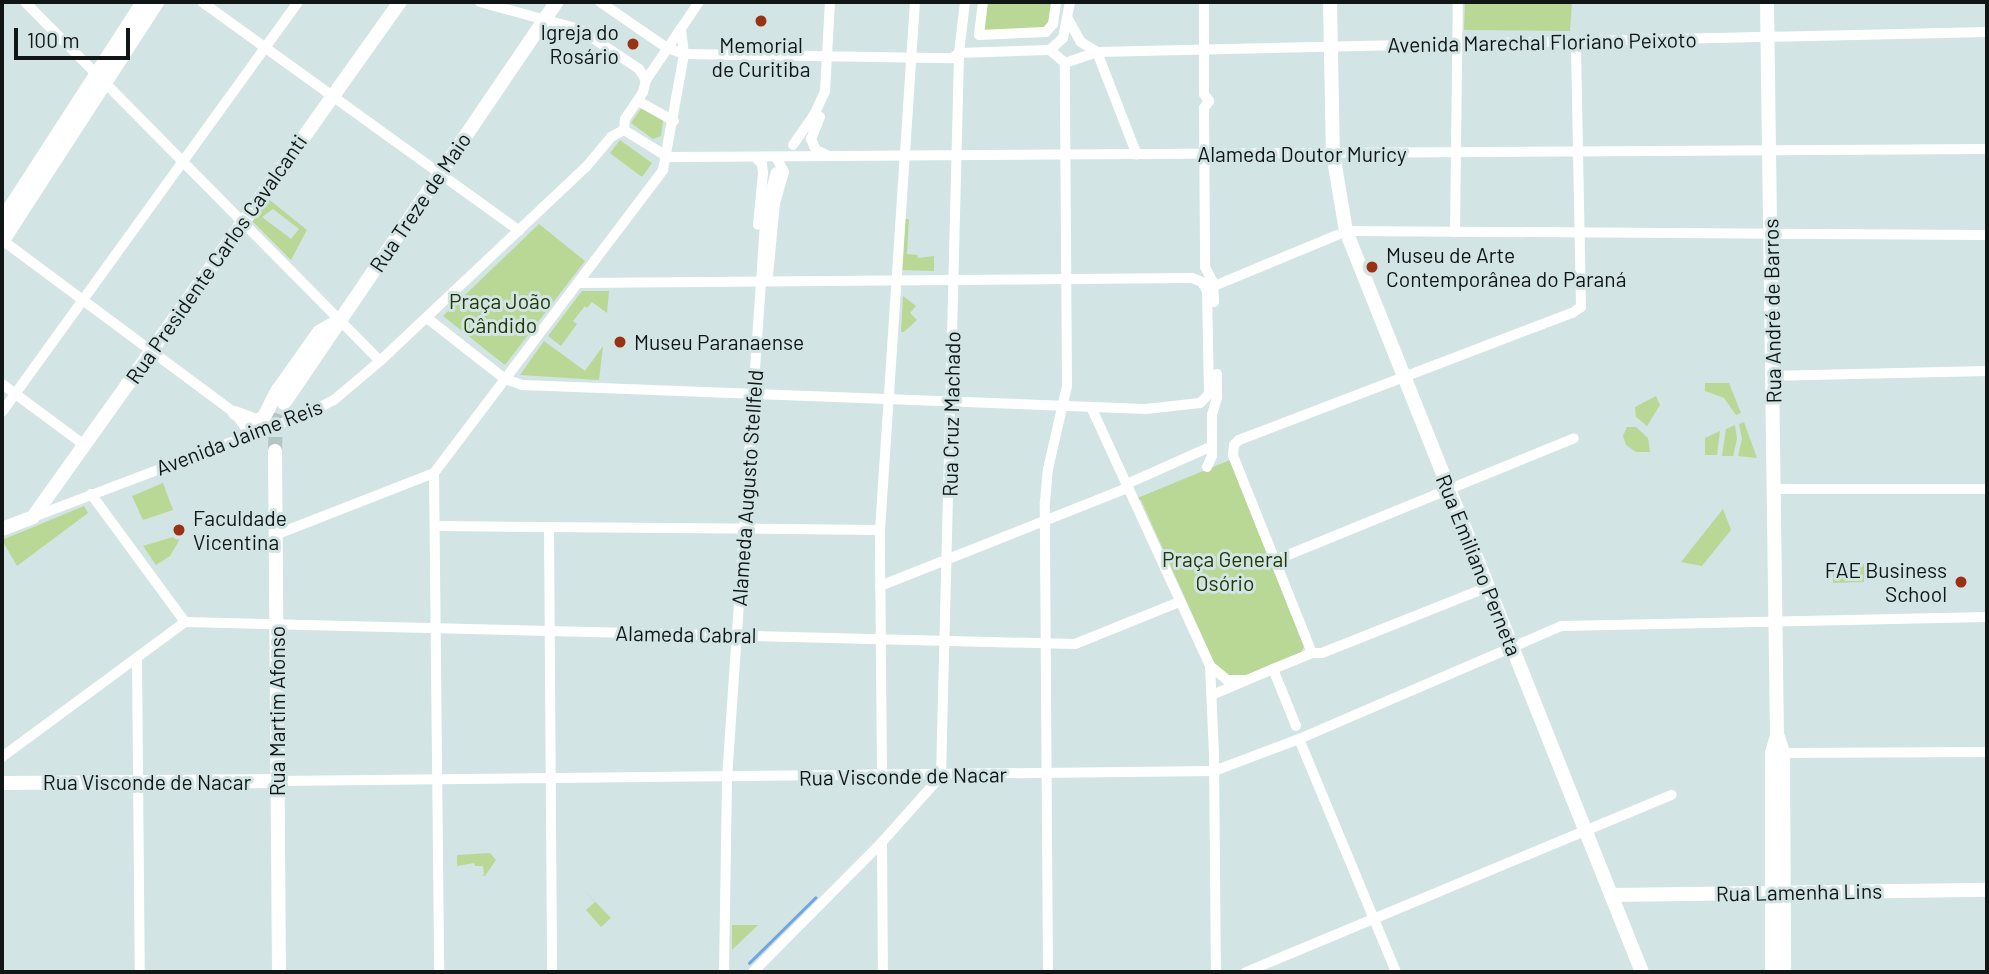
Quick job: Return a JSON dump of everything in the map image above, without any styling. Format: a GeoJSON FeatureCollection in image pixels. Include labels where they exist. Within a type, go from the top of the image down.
{"type":"FeatureCollection","features":[{"type":"Feature","properties":{"kind":"main road"},"geometry":{"type":"LineString","coordinates":[[2,241],[101,78],[143,2]]}},
{"type":"Feature","properties":{"kind":"main road"},"geometry":{"type":"LineString","coordinates":[[2,220],[157,2]]}},
{"type":"Feature","properties":{"kind":"main road","name":"Rua Presidente Carlos Cavalcanti"},"geometry":{"type":"LineString","coordinates":[[33,517],[400,2]]}},
{"type":"Feature","properties":{"kind":"main road","name":"Rua Treze de Maio"},"geometry":{"type":"LineString","coordinates":[[284,403],[557,2]]}},
{"type":"Feature","properties":{"kind":"main road","name":"Rua Emiliano Perneta"},"geometry":{"type":"LineString","coordinates":[[1330,2],[1333,154],[1341,233],[1405,378],[1642,972]]}},
{"type":"Feature","properties":{"kind":"main road","name":"Rua André de Barros"},"geometry":{"type":"LineString","coordinates":[[1767,2],[1777,734]]}},
{"type":"Feature","properties":{"kind":"main road"},"geometry":{"type":"LineString","coordinates":[[235,413],[256,421],[264,417],[278,390],[319,332],[340,320]]}},
{"type":"Feature","properties":{"kind":"main road","name":"Rua Martim Afonso"},"geometry":{"type":"LineString","coordinates":[[275,451],[279,972]]}},
{"type":"Feature","properties":{"kind":"main road"},"geometry":{"type":"LineString","coordinates":[[2,529],[33,517]]}},
{"type":"Feature","properties":{"kind":"main road"},"geometry":{"type":"LineString","coordinates":[[1777,734],[1783,753],[1777,806]]}},
{"type":"Feature","properties":{"kind":"main road"},"geometry":{"type":"LineString","coordinates":[[1777,734],[1772,753],[1784,972]]}},
{"type":"Feature","properties":{"kind":"main road","name":"Rua Visconde de Nacar"},"geometry":{"type":"LineString","coordinates":[[2,783],[277,781]]}},
{"type":"Feature","properties":{"kind":"main road","name":"Rua Lamenha Lins"},"geometry":{"type":"LineString","coordinates":[[1611,895],[1780,897],[1987,890]]}},
{"type":"Feature","properties":{"kind":"main road"},"geometry":{"type":"LineString","coordinates":[[1772,972],[1772,926],[1780,897]]}},
{"type":"Feature","properties":{"kind":"street"},"geometry":{"type":"LineString","coordinates":[[25,2],[380,361]]}},
{"type":"Feature","properties":{"kind":"street"},"geometry":{"type":"LineString","coordinates":[[202,2],[519,230]]}},
{"type":"Feature","properties":{"kind":"street"},"geometry":{"type":"LineString","coordinates":[[2,412],[298,2]]}},
{"type":"Feature","properties":{"kind":"street"},"geometry":{"type":"LineString","coordinates":[[480,2],[584,31],[639,69],[646,80]]}},
{"type":"Feature","properties":{"kind":"street"},"geometry":{"type":"LineString","coordinates":[[600,2],[667,48],[684,54],[952,58],[959,53],[1050,50],[1061,41],[1070,2]]}},
{"type":"Feature","properties":{"kind":"street","name":"Avenida Jaime Reis"},"geometry":{"type":"LineString","coordinates":[[33,517],[326,405],[427,318],[586,167],[611,137],[624,130],[625,119],[638,101],[646,80],[699,2]]}},
{"type":"Feature","properties":{"kind":"street"},"geometry":{"type":"LineString","coordinates":[[793,145],[823,99],[830,2]]}},
{"type":"Feature","properties":{"kind":"street"},"geometry":{"type":"LineString","coordinates":[[882,776],[880,530],[915,2]]}},
{"type":"Feature","properties":{"kind":"street","name":"Rua Cruz Machado"},"geometry":{"type":"LineString","coordinates":[[941,776],[959,53],[965,2]]}},
{"type":"Feature","properties":{"kind":"street"},"geometry":{"type":"LineString","coordinates":[[983,2],[979,35],[1046,32],[1051,29],[1056,2]]}},
{"type":"Feature","properties":{"kind":"street"},"geometry":{"type":"LineString","coordinates":[[1204,2],[1204,94],[1209,101],[1204,108],[1205,267],[1212,281],[1217,397],[1212,415],[1212,458],[1207,467]]}},
{"type":"Feature","properties":{"kind":"street"},"geometry":{"type":"LineString","coordinates":[[1455,232],[1458,2]]}},
{"type":"Feature","properties":{"kind":"street"},"geometry":{"type":"LineString","coordinates":[[1068,17],[1081,42],[1097,52],[1137,155]]}},
{"type":"Feature","properties":{"kind":"street"},"geometry":{"type":"LineString","coordinates":[[275,535],[434,472],[660,175],[668,157],[684,54],[681,27]]}},
{"type":"Feature","properties":{"kind":"street","name":"Avenida Marechal Floriano Peixoto"},"geometry":{"type":"LineString","coordinates":[[1065,63],[1097,52],[1987,32]]}},
{"type":"Feature","properties":{"kind":"street"},"geometry":{"type":"LineString","coordinates":[[1312,653],[1233,455],[1234,445],[1239,440],[1405,378],[1572,313],[1581,307],[1583,299],[1576,48]]}},
{"type":"Feature","properties":{"kind":"street"},"geometry":{"type":"LineString","coordinates":[[1048,972],[1045,521],[1048,469],[1067,386],[1065,63],[1050,50]]}},
{"type":"Feature","properties":{"kind":"street"},"geometry":{"type":"LineString","coordinates":[[828,56],[834,64],[832,90],[811,139],[816,150],[832,157]]}},
{"type":"Feature","properties":{"kind":"street"},"geometry":{"type":"LineString","coordinates":[[638,101],[674,121]]}},
{"type":"Feature","properties":{"kind":"street"},"geometry":{"type":"LineString","coordinates":[[624,130],[668,157]]}},
{"type":"Feature","properties":{"kind":"street","name":"Alameda Doutor Muricy"},"geometry":{"type":"LineString","coordinates":[[668,157],[1987,149]]}},
{"type":"Feature","properties":{"kind":"street"},"geometry":{"type":"LineString","coordinates":[[757,158],[762,164],[763,173],[755,271],[761,281]]}},
{"type":"Feature","properties":{"kind":"street"},"geometry":{"type":"LineString","coordinates":[[761,281],[769,274],[775,203],[785,172],[776,158]]}},
{"type":"Feature","properties":{"kind":"street","name":"Alameda Augusto Stellfeld"},"geometry":{"type":"LineString","coordinates":[[724,972],[727,778],[767,199],[776,172]]}},
{"type":"Feature","properties":{"kind":"street"},"geometry":{"type":"LineString","coordinates":[[1212,281],[1341,233],[1987,235]]}},
{"type":"Feature","properties":{"kind":"street"},"geometry":{"type":"LineString","coordinates":[[2,241],[235,413],[250,434]]}},
{"type":"Feature","properties":{"kind":"street"},"geometry":{"type":"LineString","coordinates":[[427,318],[505,379],[522,386],[1161,408],[1206,400],[1210,388],[1207,291],[1197,280],[578,283]]}},
{"type":"Feature","properties":{"kind":"street"},"geometry":{"type":"LineString","coordinates":[[1772,376],[1987,371]]}},
{"type":"Feature","properties":{"kind":"street"},"geometry":{"type":"LineString","coordinates":[[2,384],[84,445]]}},
{"type":"Feature","properties":{"kind":"street"},"geometry":{"type":"LineString","coordinates":[[1091,407],[1210,666],[1216,972]]}},
{"type":"Feature","properties":{"kind":"street"},"geometry":{"type":"LineString","coordinates":[[1283,557],[1574,438]]}},
{"type":"Feature","properties":{"kind":"street"},"geometry":{"type":"LineString","coordinates":[[880,586],[1129,486],[1212,446]]}},
{"type":"Feature","properties":{"kind":"street"},"geometry":{"type":"LineString","coordinates":[[434,472],[439,972]]}},
{"type":"Feature","properties":{"kind":"street"},"geometry":{"type":"LineString","coordinates":[[1774,489],[1987,489]]}},
{"type":"Feature","properties":{"kind":"street"},"geometry":{"type":"LineString","coordinates":[[2,757],[185,622],[91,494]]}},
{"type":"Feature","properties":{"kind":"street"},"geometry":{"type":"LineString","coordinates":[[435,526],[880,530]]}},
{"type":"Feature","properties":{"kind":"street"},"geometry":{"type":"LineString","coordinates":[[549,527],[552,972]]}},
{"type":"Feature","properties":{"kind":"street"},"geometry":{"type":"LineString","coordinates":[[1212,695],[1312,653],[1322,653],[1488,587]]}},
{"type":"Feature","properties":{"kind":"street","name":"Alameda Cabral"},"geometry":{"type":"LineString","coordinates":[[185,622],[1075,644],[1180,601]]}},
{"type":"Feature","properties":{"kind":"street","name":"Rua Visconde de Nacar"},"geometry":{"type":"LineString","coordinates":[[277,781],[1214,771],[1300,739],[1569,624],[1987,617]]}},
{"type":"Feature","properties":{"kind":"street"},"geometry":{"type":"LineString","coordinates":[[137,657],[140,972]]}},
{"type":"Feature","properties":{"kind":"street"},"geometry":{"type":"LineString","coordinates":[[1210,666],[1227,680],[1247,679]]}},
{"type":"Feature","properties":{"kind":"street"},"geometry":{"type":"LineString","coordinates":[[1275,674],[1296,726]]}},
{"type":"Feature","properties":{"kind":"street"},"geometry":{"type":"LineString","coordinates":[[1300,739],[1396,972]]}},
{"type":"Feature","properties":{"kind":"street"},"geometry":{"type":"LineString","coordinates":[[1783,753],[1987,752]]}},
{"type":"Feature","properties":{"kind":"street"},"geometry":{"type":"LineString","coordinates":[[753,972],[882,842],[941,776]]}},
{"type":"Feature","properties":{"kind":"street"},"geometry":{"type":"LineString","coordinates":[[1245,972],[1672,795]]}},
{"type":"Feature","properties":{"kind":"street"},"geometry":{"type":"LineString","coordinates":[[882,842],[883,972]]}},
{"type":"Feature","properties":{"kind":"green space"},"geometry":{"type":"Polygon","coordinates":[[[983,2],[1056,2],[1051,29],[979,35],[983,2]]]}},
{"type":"Feature","properties":{"kind":"green space"},"geometry":{"type":"Polygon","coordinates":[[[1465,2],[1572,2],[1570,31],[1464,30],[1465,2]]]}},
{"type":"Feature","properties":{"kind":"green space"},"geometry":{"type":"Polygon","coordinates":[[[642,107],[663,120],[661,136],[653,139],[631,123],[642,107]]]}},
{"type":"Feature","properties":{"kind":"green space"},"geometry":{"type":"Polygon","coordinates":[[[620,140],[652,163],[642,177],[610,153],[620,140]]]}},
{"type":"Feature","properties":{"kind":"green space"},"geometry":{"type":"Polygon","coordinates":[[[266,197],[307,230],[291,260],[252,221],[266,197]],[[273,209],[262,217],[291,239],[299,229],[273,209]]]}},
{"type":"Feature","properties":{"kind":"green space"},"geometry":{"type":"Polygon","coordinates":[[[905,219],[909,219],[907,254],[917,255],[918,258],[934,256],[934,271],[902,270],[905,219]]]}},
{"type":"Feature","properties":{"kind":"green space","name":"Praça João Cândido"},"geometry":{"type":"Polygon","coordinates":[[[539,224],[585,261],[505,365],[443,316],[539,224]]]}},
{"type":"Feature","properties":{"kind":"green space"},"geometry":{"type":"Polygon","coordinates":[[[582,291],[609,291],[607,313],[592,302],[587,308],[585,306],[573,321],[577,324],[561,346],[548,336],[582,291]]]}},
{"type":"Feature","properties":{"kind":"green space"},"geometry":{"type":"Polygon","coordinates":[[[903,296],[916,306],[910,313],[917,320],[901,332],[903,296]]]}},
{"type":"Feature","properties":{"kind":"green space"},"geometry":{"type":"Polygon","coordinates":[[[544,341],[585,371],[603,346],[599,380],[520,375],[544,341]]]}},
{"type":"Feature","properties":{"kind":"green space"},"geometry":{"type":"Polygon","coordinates":[[[1705,383],[1729,383],[1741,413],[1736,415],[1724,398],[1705,391],[1705,383]]]}},
{"type":"Feature","properties":{"kind":"green space"},"geometry":{"type":"Polygon","coordinates":[[[1656,396],[1660,405],[1647,426],[1636,417],[1635,407],[1656,396]]]}},
{"type":"Feature","properties":{"kind":"green space"},"geometry":{"type":"Polygon","coordinates":[[[1744,422],[1757,458],[1738,456],[1742,439],[1739,424],[1744,422]]]}},
{"type":"Feature","properties":{"kind":"green space"},"geometry":{"type":"Polygon","coordinates":[[[1735,425],[1737,439],[1733,456],[1722,456],[1726,429],[1735,425]]]}},
{"type":"Feature","properties":{"kind":"green space"},"geometry":{"type":"Polygon","coordinates":[[[1627,427],[1636,427],[1648,438],[1650,452],[1636,452],[1626,445],[1623,436],[1627,427]]]}},
{"type":"Feature","properties":{"kind":"green space"},"geometry":{"type":"Polygon","coordinates":[[[1720,431],[1717,455],[1705,455],[1705,438],[1720,431]]]}},
{"type":"Feature","properties":{"kind":"green space","name":"Praça General Osório"},"geometry":{"type":"Polygon","coordinates":[[[1230,460],[1304,647],[1300,653],[1236,679],[1217,669],[1141,500],[1135,499],[1230,460]]]}},
{"type":"Feature","properties":{"kind":"green space"},"geometry":{"type":"Polygon","coordinates":[[[163,483],[173,510],[143,520],[132,496],[163,483]]]}},
{"type":"Feature","properties":{"kind":"green space"},"geometry":{"type":"Polygon","coordinates":[[[84,506],[88,513],[17,566],[2,540],[84,506]]]}},
{"type":"Feature","properties":{"kind":"green space"},"geometry":{"type":"Polygon","coordinates":[[[1723,509],[1731,530],[1702,566],[1681,562],[1723,509]]]}},
{"type":"Feature","properties":{"kind":"green space"},"geometry":{"type":"Polygon","coordinates":[[[183,534],[170,556],[156,565],[143,546],[183,534]]]}},
{"type":"Feature","properties":{"kind":"green space"},"geometry":{"type":"Polygon","coordinates":[[[1833,564],[1864,564],[1864,582],[1833,583],[1833,564]]]}},
{"type":"Feature","properties":{"kind":"green space"},"geometry":{"type":"Polygon","coordinates":[[[490,853],[496,860],[485,876],[480,876],[484,875],[483,866],[475,866],[474,863],[457,866],[457,855],[490,853]]]}},
{"type":"Feature","properties":{"kind":"green space"},"geometry":{"type":"Polygon","coordinates":[[[580,886],[611,918],[601,927],[586,910],[595,902],[580,886]]]}},
{"type":"Feature","properties":{"kind":"green space"},"geometry":{"type":"Polygon","coordinates":[[[732,925],[758,925],[732,950],[732,925]]]}},
{"type":"Feature","properties":{"kind":"waterway"},"geometry":{"type":"LineString","coordinates":[[749,963],[815,898]]}},
{"type":"Feature","properties":{"kind":"tunnel"},"geometry":{"type":"LineString","coordinates":[[275,451],[276,428],[284,403]]}},
{"type":"Feature","properties":{"kind":"place","name":"Memorial de Curitiba"},"geometry":{"type":"Point","coordinates":[761,21]}},
{"type":"Feature","properties":{"kind":"place","name":"Igreja do Rosário"},"geometry":{"type":"Point","coordinates":[633,44]}},
{"type":"Feature","properties":{"kind":"place","name":"Museu de Arte Contemporânea do Paraná"},"geometry":{"type":"Point","coordinates":[1372,267]}},
{"type":"Feature","properties":{"kind":"place","name":"Museu Paranaense"},"geometry":{"type":"Point","coordinates":[620,342]}},
{"type":"Feature","properties":{"kind":"place","name":"Faculdade Vicentina"},"geometry":{"type":"Point","coordinates":[179,530]}},
{"type":"Feature","properties":{"kind":"place","name":"FAE Business School"},"geometry":{"type":"Point","coordinates":[1961,582]}}]}
